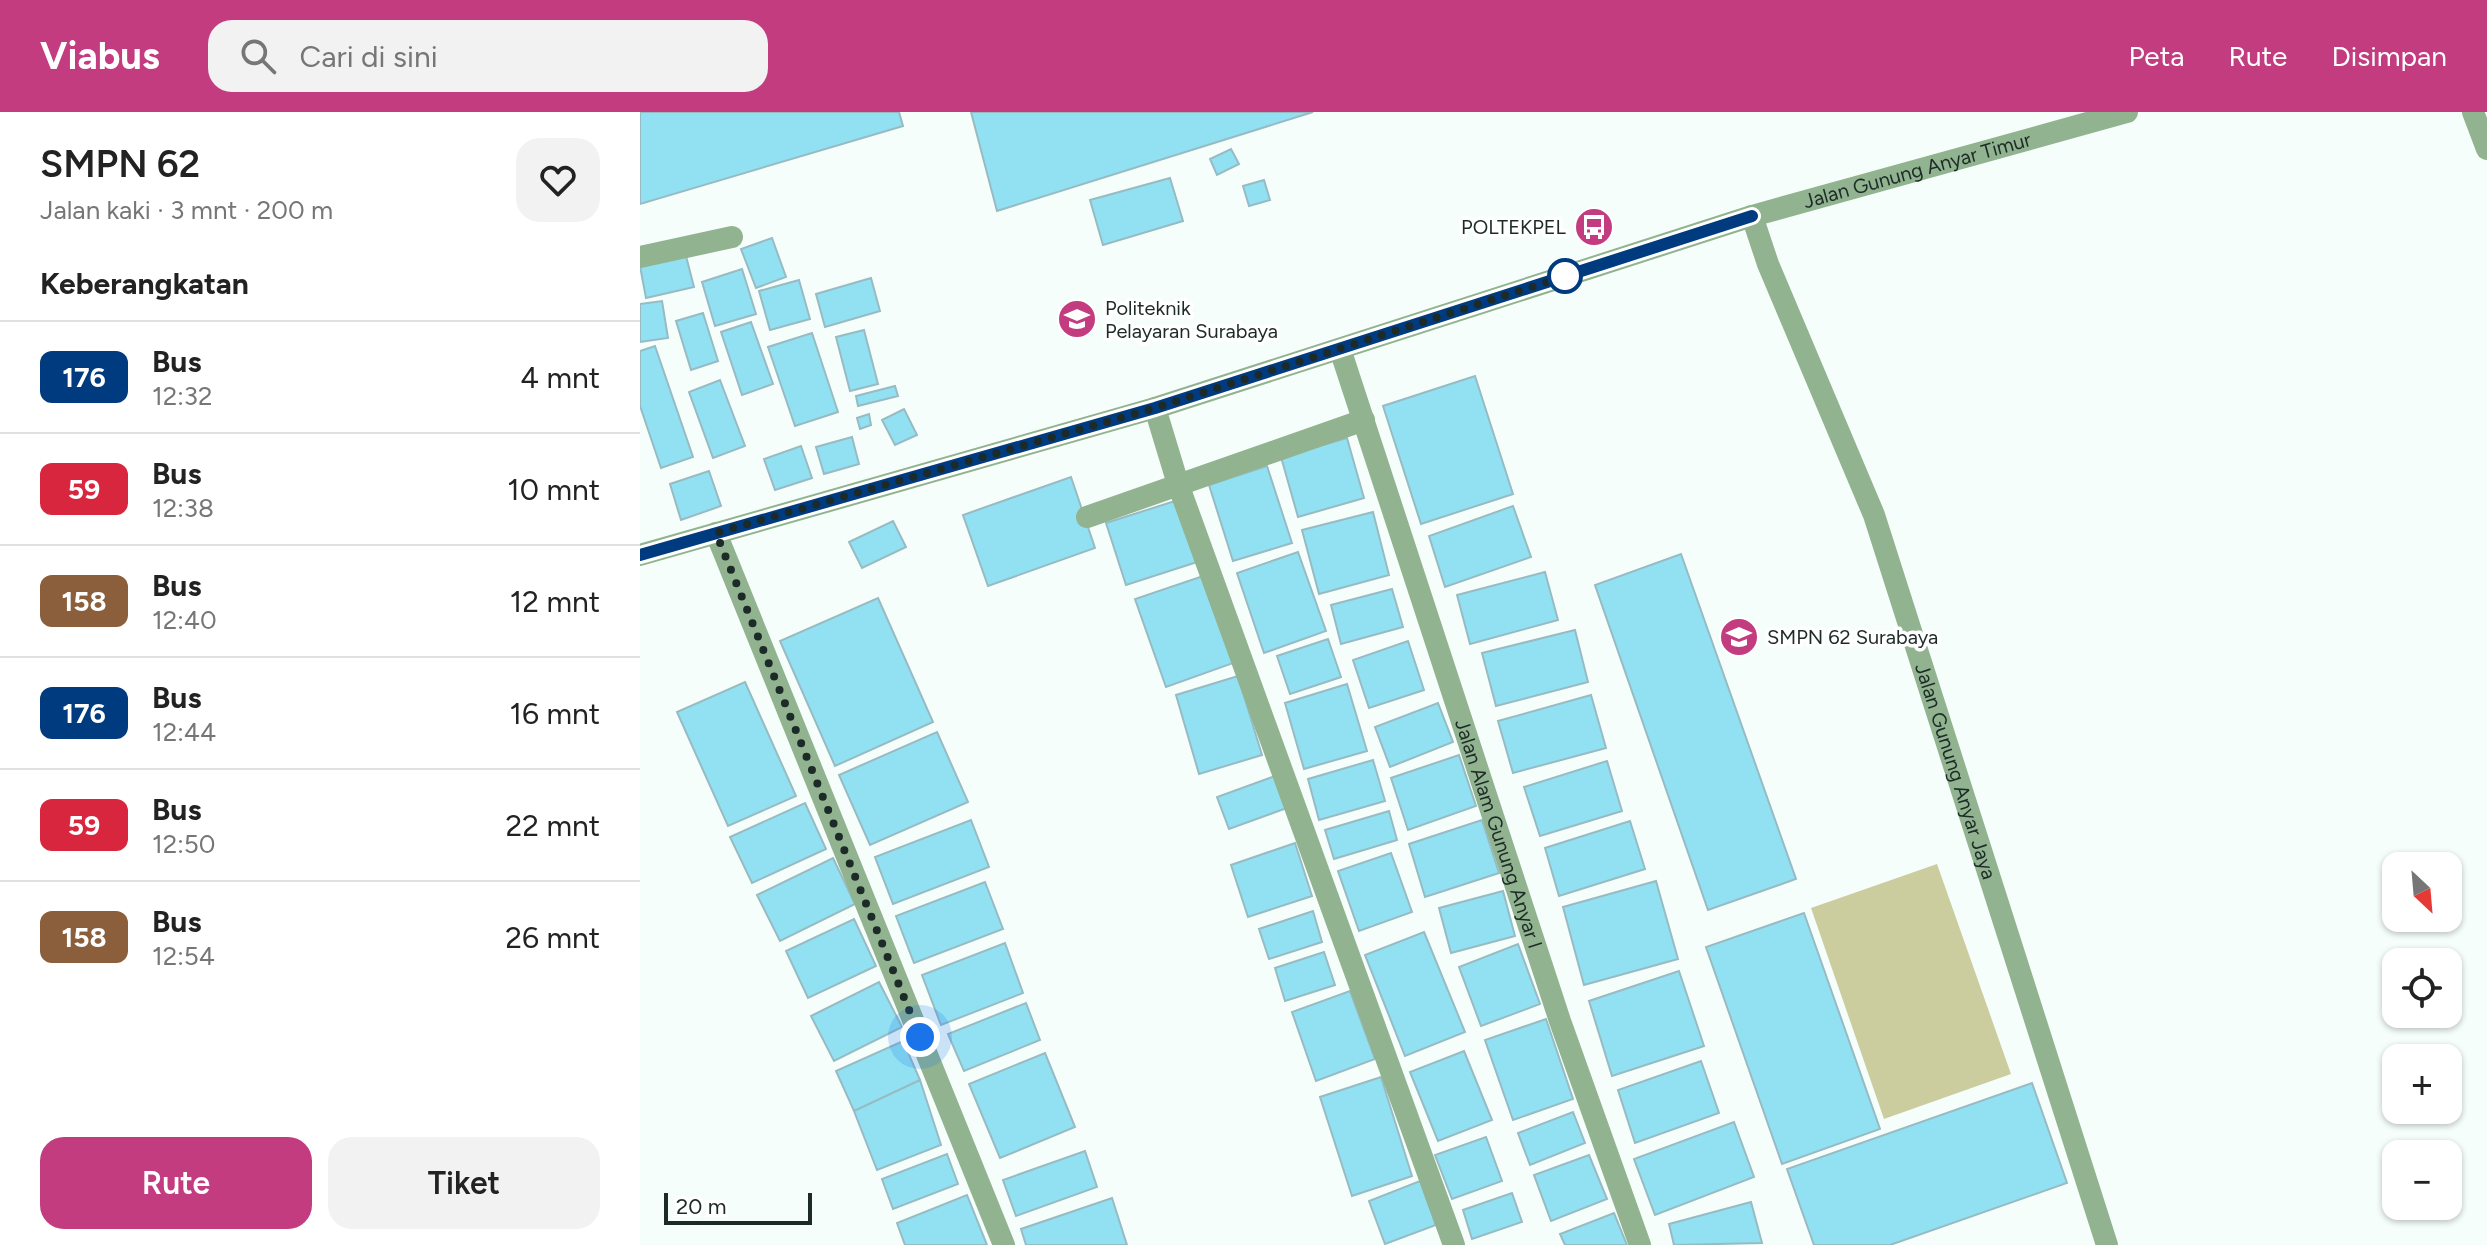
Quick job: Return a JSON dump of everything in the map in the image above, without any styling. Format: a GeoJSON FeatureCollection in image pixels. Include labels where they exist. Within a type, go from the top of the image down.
{"type":"FeatureCollection","features":[{"type":"Feature","properties":{"kind":"street","name":"Jalan Gunung Anyar Timur"},"geometry":{"type":"LineString","coordinates":[[640,555],[1155,408],[1752,216],[2127,112]]}},
{"type":"Feature","properties":{"kind":"street"},"geometry":{"type":"LineString","coordinates":[[2473,112],[2487,149]]}},
{"type":"Feature","properties":{"kind":"street","name":"Jalan Gunung Anyar Jaya"},"geometry":{"type":"LineString","coordinates":[[1752,216],[1768,264],[1874,515],[2107,1245]]}},
{"type":"Feature","properties":{"kind":"street"},"geometry":{"type":"LineString","coordinates":[[640,257],[732,237]]}},
{"type":"Feature","properties":{"kind":"street","name":"Jalan Alam Gunung Anyar I"},"geometry":{"type":"LineString","coordinates":[[1340,349],[1560,1021],[1640,1245]]}},
{"type":"Feature","properties":{"kind":"street"},"geometry":{"type":"LineString","coordinates":[[1155,408],[1178,484],[1454,1245]]}},
{"type":"Feature","properties":{"kind":"street"},"geometry":{"type":"LineString","coordinates":[[1087,517],[1364,420]]}},
{"type":"Feature","properties":{"kind":"street"},"geometry":{"type":"LineString","coordinates":[[716,533],[1004,1245]]}},
{"type":"Feature","properties":{"kind":"green space"},"geometry":{"type":"Polygon","coordinates":[[[1937,864],[2011,1074],[1884,1119],[1811,908],[1937,864]]]}},
{"type":"Feature","properties":{"kind":"building"},"geometry":{"type":"Polygon","coordinates":[[[640,112],[899,112],[903,126],[640,204],[640,112]]]}},
{"type":"Feature","properties":{"kind":"building"},"geometry":{"type":"Polygon","coordinates":[[[971,112],[1313,112],[997,211],[971,112]]]}},
{"type":"Feature","properties":{"kind":"building"},"geometry":{"type":"Polygon","coordinates":[[[1231,149],[1239,164],[1217,175],[1210,159],[1231,149]]]}},
{"type":"Feature","properties":{"kind":"building"},"geometry":{"type":"Polygon","coordinates":[[[1170,178],[1183,221],[1103,245],[1090,200],[1170,178]]]}},
{"type":"Feature","properties":{"kind":"building"},"geometry":{"type":"Polygon","coordinates":[[[1264,180],[1270,200],[1249,206],[1243,186],[1264,180]]]}},
{"type":"Feature","properties":{"kind":"building"},"geometry":{"type":"Polygon","coordinates":[[[772,238],[786,277],[756,288],[741,249],[772,238]]]}},
{"type":"Feature","properties":{"kind":"building"},"geometry":{"type":"Polygon","coordinates":[[[686,256],[694,287],[646,298],[640,266],[686,256]]]}},
{"type":"Feature","properties":{"kind":"building"},"geometry":{"type":"Polygon","coordinates":[[[742,269],[756,314],[715,326],[702,282],[742,269]]]}},
{"type":"Feature","properties":{"kind":"building"},"geometry":{"type":"Polygon","coordinates":[[[871,278],[880,311],[825,327],[816,294],[871,278]]]}},
{"type":"Feature","properties":{"kind":"building"},"geometry":{"type":"Polygon","coordinates":[[[799,280],[810,319],[770,330],[759,291],[799,280]]]}},
{"type":"Feature","properties":{"kind":"building"},"geometry":{"type":"Polygon","coordinates":[[[662,301],[668,338],[640,342],[640,304],[662,301]]]}},
{"type":"Feature","properties":{"kind":"building"},"geometry":{"type":"Polygon","coordinates":[[[703,313],[718,361],[691,370],[676,321],[703,313]]]}},
{"type":"Feature","properties":{"kind":"building"},"geometry":{"type":"Polygon","coordinates":[[[751,322],[773,384],[742,395],[721,332],[751,322]]]}},
{"type":"Feature","properties":{"kind":"building"},"geometry":{"type":"Polygon","coordinates":[[[864,330],[878,384],[850,391],[836,337],[864,330]]]}},
{"type":"Feature","properties":{"kind":"building"},"geometry":{"type":"Polygon","coordinates":[[[812,333],[838,412],[795,426],[768,347],[812,333]]]}},
{"type":"Feature","properties":{"kind":"building"},"geometry":{"type":"Polygon","coordinates":[[[655,346],[693,457],[661,468],[640,406],[640,351],[655,346]]]}},
{"type":"Feature","properties":{"kind":"building"},"geometry":{"type":"Polygon","coordinates":[[[1475,376],[1513,494],[1421,524],[1383,406],[1475,376]]]}},
{"type":"Feature","properties":{"kind":"building"},"geometry":{"type":"Polygon","coordinates":[[[720,380],[745,446],[713,458],[689,392],[720,380]]]}},
{"type":"Feature","properties":{"kind":"building"},"geometry":{"type":"Polygon","coordinates":[[[895,386],[898,396],[858,406],[856,396],[895,386]]]}},
{"type":"Feature","properties":{"kind":"building"},"geometry":{"type":"Polygon","coordinates":[[[904,409],[917,435],[895,445],[882,420],[904,409]]]}},
{"type":"Feature","properties":{"kind":"building"},"geometry":{"type":"Polygon","coordinates":[[[869,414],[871,425],[860,429],[857,418],[869,414]]]}},
{"type":"Feature","properties":{"kind":"building"},"geometry":{"type":"Polygon","coordinates":[[[852,437],[859,464],[824,474],[816,447],[852,437]]]}},
{"type":"Feature","properties":{"kind":"building"},"geometry":{"type":"Polygon","coordinates":[[[1347,438],[1364,498],[1298,517],[1281,457],[1347,438]]]}},
{"type":"Feature","properties":{"kind":"building"},"geometry":{"type":"Polygon","coordinates":[[[801,446],[812,478],[775,490],[764,459],[801,446]]]}},
{"type":"Feature","properties":{"kind":"building"},"geometry":{"type":"Polygon","coordinates":[[[1267,466],[1292,543],[1233,561],[1209,485],[1267,466]]]}},
{"type":"Feature","properties":{"kind":"building"},"geometry":{"type":"Polygon","coordinates":[[[709,471],[721,506],[681,520],[670,484],[709,471]]]}},
{"type":"Feature","properties":{"kind":"building"},"geometry":{"type":"Polygon","coordinates":[[[1071,477],[1095,548],[988,586],[963,515],[1071,477]]]}},
{"type":"Feature","properties":{"kind":"building"},"geometry":{"type":"Polygon","coordinates":[[[1178,500],[1197,562],[1126,585],[1106,523],[1178,500]]]}},
{"type":"Feature","properties":{"kind":"building"},"geometry":{"type":"Polygon","coordinates":[[[1513,506],[1531,557],[1445,587],[1429,536],[1513,506]]]}},
{"type":"Feature","properties":{"kind":"building"},"geometry":{"type":"Polygon","coordinates":[[[1373,512],[1389,575],[1319,594],[1302,530],[1373,512]]]}},
{"type":"Feature","properties":{"kind":"building"},"geometry":{"type":"Polygon","coordinates":[[[893,521],[906,547],[862,568],[849,542],[893,521]]]}},
{"type":"Feature","properties":{"kind":"building"},"geometry":{"type":"Polygon","coordinates":[[[1298,552],[1326,631],[1264,653],[1237,573],[1298,552]]]}},
{"type":"Feature","properties":{"kind":"building"},"geometry":{"type":"Polygon","coordinates":[[[1681,554],[1796,879],[1708,910],[1595,585],[1681,554]]]}},
{"type":"Feature","properties":{"kind":"building"},"geometry":{"type":"Polygon","coordinates":[[[1545,572],[1558,620],[1470,644],[1457,595],[1545,572]]]}},
{"type":"Feature","properties":{"kind":"building"},"geometry":{"type":"Polygon","coordinates":[[[1206,575],[1236,662],[1166,687],[1135,599],[1206,575]]]}},
{"type":"Feature","properties":{"kind":"building"},"geometry":{"type":"Polygon","coordinates":[[[1392,589],[1403,627],[1341,644],[1331,605],[1392,589]]]}},
{"type":"Feature","properties":{"kind":"building"},"geometry":{"type":"Polygon","coordinates":[[[878,598],[933,722],[835,766],[780,641],[878,598]]]}},
{"type":"Feature","properties":{"kind":"building"},"geometry":{"type":"Polygon","coordinates":[[[1575,630],[1588,682],[1496,706],[1482,653],[1575,630]]]}},
{"type":"Feature","properties":{"kind":"building"},"geometry":{"type":"Polygon","coordinates":[[[1328,639],[1341,677],[1290,694],[1277,656],[1328,639]]]}},
{"type":"Feature","properties":{"kind":"building"},"geometry":{"type":"Polygon","coordinates":[[[1408,641],[1424,690],[1369,708],[1353,660],[1408,641]]]}},
{"type":"Feature","properties":{"kind":"building"},"geometry":{"type":"Polygon","coordinates":[[[1238,676],[1262,755],[1199,774],[1176,695],[1238,676]]]}},
{"type":"Feature","properties":{"kind":"building"},"geometry":{"type":"Polygon","coordinates":[[[745,682],[796,796],[728,826],[677,712],[745,682]]]}},
{"type":"Feature","properties":{"kind":"building"},"geometry":{"type":"Polygon","coordinates":[[[1347,684],[1367,751],[1304,769],[1285,703],[1347,684]]]}},
{"type":"Feature","properties":{"kind":"building"},"geometry":{"type":"Polygon","coordinates":[[[1591,695],[1606,748],[1513,773],[1498,721],[1591,695]]]}},
{"type":"Feature","properties":{"kind":"building"},"geometry":{"type":"Polygon","coordinates":[[[1438,703],[1453,742],[1390,767],[1375,727],[1438,703]]]}},
{"type":"Feature","properties":{"kind":"building"},"geometry":{"type":"Polygon","coordinates":[[[937,732],[968,802],[870,845],[839,775],[937,732]]]}},
{"type":"Feature","properties":{"kind":"building"},"geometry":{"type":"Polygon","coordinates":[[[1459,755],[1476,806],[1408,830],[1391,778],[1459,755]]]}},
{"type":"Feature","properties":{"kind":"building"},"geometry":{"type":"Polygon","coordinates":[[[1373,760],[1385,801],[1319,820],[1308,779],[1373,760]]]}},
{"type":"Feature","properties":{"kind":"building"},"geometry":{"type":"Polygon","coordinates":[[[1607,761],[1622,811],[1540,836],[1524,787],[1607,761]]]}},
{"type":"Feature","properties":{"kind":"building"},"geometry":{"type":"Polygon","coordinates":[[[1275,776],[1287,808],[1229,829],[1217,797],[1275,776]]]}},
{"type":"Feature","properties":{"kind":"building"},"geometry":{"type":"Polygon","coordinates":[[[805,803],[826,849],[752,883],[730,837],[805,803]]]}},
{"type":"Feature","properties":{"kind":"building"},"geometry":{"type":"Polygon","coordinates":[[[1389,811],[1397,840],[1334,859],[1325,830],[1389,811]]]}},
{"type":"Feature","properties":{"kind":"building"},"geometry":{"type":"Polygon","coordinates":[[[971,820],[989,867],[893,904],[875,857],[971,820]]]}},
{"type":"Feature","properties":{"kind":"building"},"geometry":{"type":"Polygon","coordinates":[[[1482,820],[1499,873],[1425,897],[1409,844],[1482,820]]]}},
{"type":"Feature","properties":{"kind":"building"},"geometry":{"type":"Polygon","coordinates":[[[1630,821],[1645,869],[1559,896],[1545,848],[1630,821]]]}},
{"type":"Feature","properties":{"kind":"building"},"geometry":{"type":"Polygon","coordinates":[[[1295,843],[1312,896],[1248,917],[1231,865],[1295,843]]]}},
{"type":"Feature","properties":{"kind":"building"},"geometry":{"type":"Polygon","coordinates":[[[1391,853],[1412,912],[1359,931],[1338,871],[1391,853]]]}},
{"type":"Feature","properties":{"kind":"building"},"geometry":{"type":"Polygon","coordinates":[[[833,858],[855,904],[780,941],[757,895],[833,858]]]}},
{"type":"Feature","properties":{"kind":"building"},"geometry":{"type":"Polygon","coordinates":[[[1656,881],[1678,959],[1584,985],[1563,907],[1656,881]]]}},
{"type":"Feature","properties":{"kind":"building"},"geometry":{"type":"Polygon","coordinates":[[[985,882],[1003,929],[914,963],[896,916],[985,882]]]}},
{"type":"Feature","properties":{"kind":"building"},"geometry":{"type":"Polygon","coordinates":[[[1503,891],[1515,936],[1451,953],[1439,908],[1503,891]]]}},
{"type":"Feature","properties":{"kind":"building"},"geometry":{"type":"Polygon","coordinates":[[[1313,911],[1322,942],[1269,959],[1259,929],[1313,911]]]}},
{"type":"Feature","properties":{"kind":"building"},"geometry":{"type":"Polygon","coordinates":[[[1804,913],[1880,1129],[1782,1164],[1706,947],[1804,913]]]}},
{"type":"Feature","properties":{"kind":"building"},"geometry":{"type":"Polygon","coordinates":[[[854,919],[876,966],[808,998],[786,951],[854,919]]]}},
{"type":"Feature","properties":{"kind":"building"},"geometry":{"type":"Polygon","coordinates":[[[1424,932],[1465,1032],[1405,1056],[1365,955],[1424,932]]]}},
{"type":"Feature","properties":{"kind":"building"},"geometry":{"type":"Polygon","coordinates":[[[1005,943],[1023,993],[941,1025],[922,975],[1005,943]]]}},
{"type":"Feature","properties":{"kind":"building"},"geometry":{"type":"Polygon","coordinates":[[[1518,944],[1540,1004],[1481,1026],[1459,967],[1518,944]]]}},
{"type":"Feature","properties":{"kind":"building"},"geometry":{"type":"Polygon","coordinates":[[[1324,952],[1335,985],[1285,1001],[1275,968],[1324,952]]]}},
{"type":"Feature","properties":{"kind":"building"},"geometry":{"type":"Polygon","coordinates":[[[1679,971],[1704,1046],[1612,1076],[1589,1001],[1679,971]]]}},
{"type":"Feature","properties":{"kind":"building"},"geometry":{"type":"Polygon","coordinates":[[[879,982],[902,1027],[834,1061],[811,1016],[879,982]]]}},
{"type":"Feature","properties":{"kind":"building"},"geometry":{"type":"Polygon","coordinates":[[[1350,991],[1375,1059],[1316,1081],[1292,1012],[1350,991]]]}},
{"type":"Feature","properties":{"kind":"building"},"geometry":{"type":"Polygon","coordinates":[[[1026,1003],[1040,1040],[964,1071],[948,1034],[1026,1003]]]}},
{"type":"Feature","properties":{"kind":"building"},"geometry":{"type":"Polygon","coordinates":[[[1546,1019],[1573,1099],[1513,1120],[1485,1040],[1546,1019]]]}},
{"type":"Feature","properties":{"kind":"building"},"geometry":{"type":"Polygon","coordinates":[[[903,1041],[920,1080],[854,1111],[836,1071],[903,1041]]]}},
{"type":"Feature","properties":{"kind":"building"},"geometry":{"type":"Polygon","coordinates":[[[1464,1051],[1492,1120],[1438,1141],[1410,1072],[1464,1051]]]}},
{"type":"Feature","properties":{"kind":"building"},"geometry":{"type":"Polygon","coordinates":[[[1045,1053],[1075,1127],[1000,1158],[969,1084],[1045,1053]]]}},
{"type":"Feature","properties":{"kind":"building"},"geometry":{"type":"Polygon","coordinates":[[[1701,1061],[1719,1113],[1635,1143],[1618,1090],[1701,1061]]]}},
{"type":"Feature","properties":{"kind":"building"},"geometry":{"type":"Polygon","coordinates":[[[1381,1077],[1412,1176],[1352,1196],[1320,1097],[1381,1077]]]}},
{"type":"Feature","properties":{"kind":"building"},"geometry":{"type":"Polygon","coordinates":[[[920,1080],[941,1145],[877,1170],[854,1111],[920,1080]]]}},
{"type":"Feature","properties":{"kind":"building"},"geometry":{"type":"Polygon","coordinates":[[[2032,1083],[2067,1183],[1890,1245],[1814,1245],[1787,1169],[2032,1083]]]}},
{"type":"Feature","properties":{"kind":"building"},"geometry":{"type":"Polygon","coordinates":[[[1573,1112],[1585,1143],[1530,1165],[1518,1133],[1573,1112]]]}},
{"type":"Feature","properties":{"kind":"building"},"geometry":{"type":"Polygon","coordinates":[[[1734,1122],[1754,1177],[1655,1215],[1634,1159],[1734,1122]]]}},
{"type":"Feature","properties":{"kind":"building"},"geometry":{"type":"Polygon","coordinates":[[[1486,1137],[1502,1181],[1452,1199],[1435,1155],[1486,1137]]]}},
{"type":"Feature","properties":{"kind":"building"},"geometry":{"type":"Polygon","coordinates":[[[1085,1151],[1097,1187],[1016,1216],[1003,1180],[1085,1151]]]}},
{"type":"Feature","properties":{"kind":"building"},"geometry":{"type":"Polygon","coordinates":[[[947,1154],[958,1184],[893,1209],[882,1179],[947,1154]]]}},
{"type":"Feature","properties":{"kind":"building"},"geometry":{"type":"Polygon","coordinates":[[[1589,1155],[1607,1199],[1551,1221],[1534,1175],[1589,1155]]]}},
{"type":"Feature","properties":{"kind":"building"},"geometry":{"type":"Polygon","coordinates":[[[1420,1181],[1436,1225],[1385,1244],[1369,1201],[1420,1181]]]}},
{"type":"Feature","properties":{"kind":"building"},"geometry":{"type":"Polygon","coordinates":[[[1512,1193],[1522,1222],[1472,1239],[1463,1210],[1512,1193]]]}},
{"type":"Feature","properties":{"kind":"building"},"geometry":{"type":"Polygon","coordinates":[[[967,1195],[987,1245],[905,1245],[897,1223],[967,1195]]]}},
{"type":"Feature","properties":{"kind":"building"},"geometry":{"type":"Polygon","coordinates":[[[1112,1198],[1127,1245],[1026,1245],[1021,1229],[1112,1198]]]}},
{"type":"Feature","properties":{"kind":"building"},"geometry":{"type":"Polygon","coordinates":[[[1751,1202],[1762,1243],[1674,1245],[1669,1224],[1751,1202]]]}},
{"type":"Feature","properties":{"kind":"building"},"geometry":{"type":"Polygon","coordinates":[[[1614,1213],[1627,1245],[1565,1245],[1560,1234],[1614,1213]]]}},
{"type":"Feature","properties":{"kind":"bus line","name":"176"},"geometry":{"type":"LineString","coordinates":[[640,555],[1155,408],[1752,216]]}},
{"type":"Feature","properties":{"kind":"place","name":"POLTEKPEL"},"geometry":{"type":"Point","coordinates":[1594,227]}},
{"type":"Feature","properties":{"kind":"place","name":"Politeknik Pelayaran Surabaya"},"geometry":{"type":"Point","coordinates":[1077,319]}},
{"type":"Feature","properties":{"kind":"place","name":"SMPN 62 Surabaya"},"geometry":{"type":"Point","coordinates":[1739,637]}},
{"type":"Feature","properties":{"kind":"route"},"geometry":{"type":"LineString","coordinates":[[920,1037],[716,533],[1155,408],[1575,273],[1565,276]]}}]}
